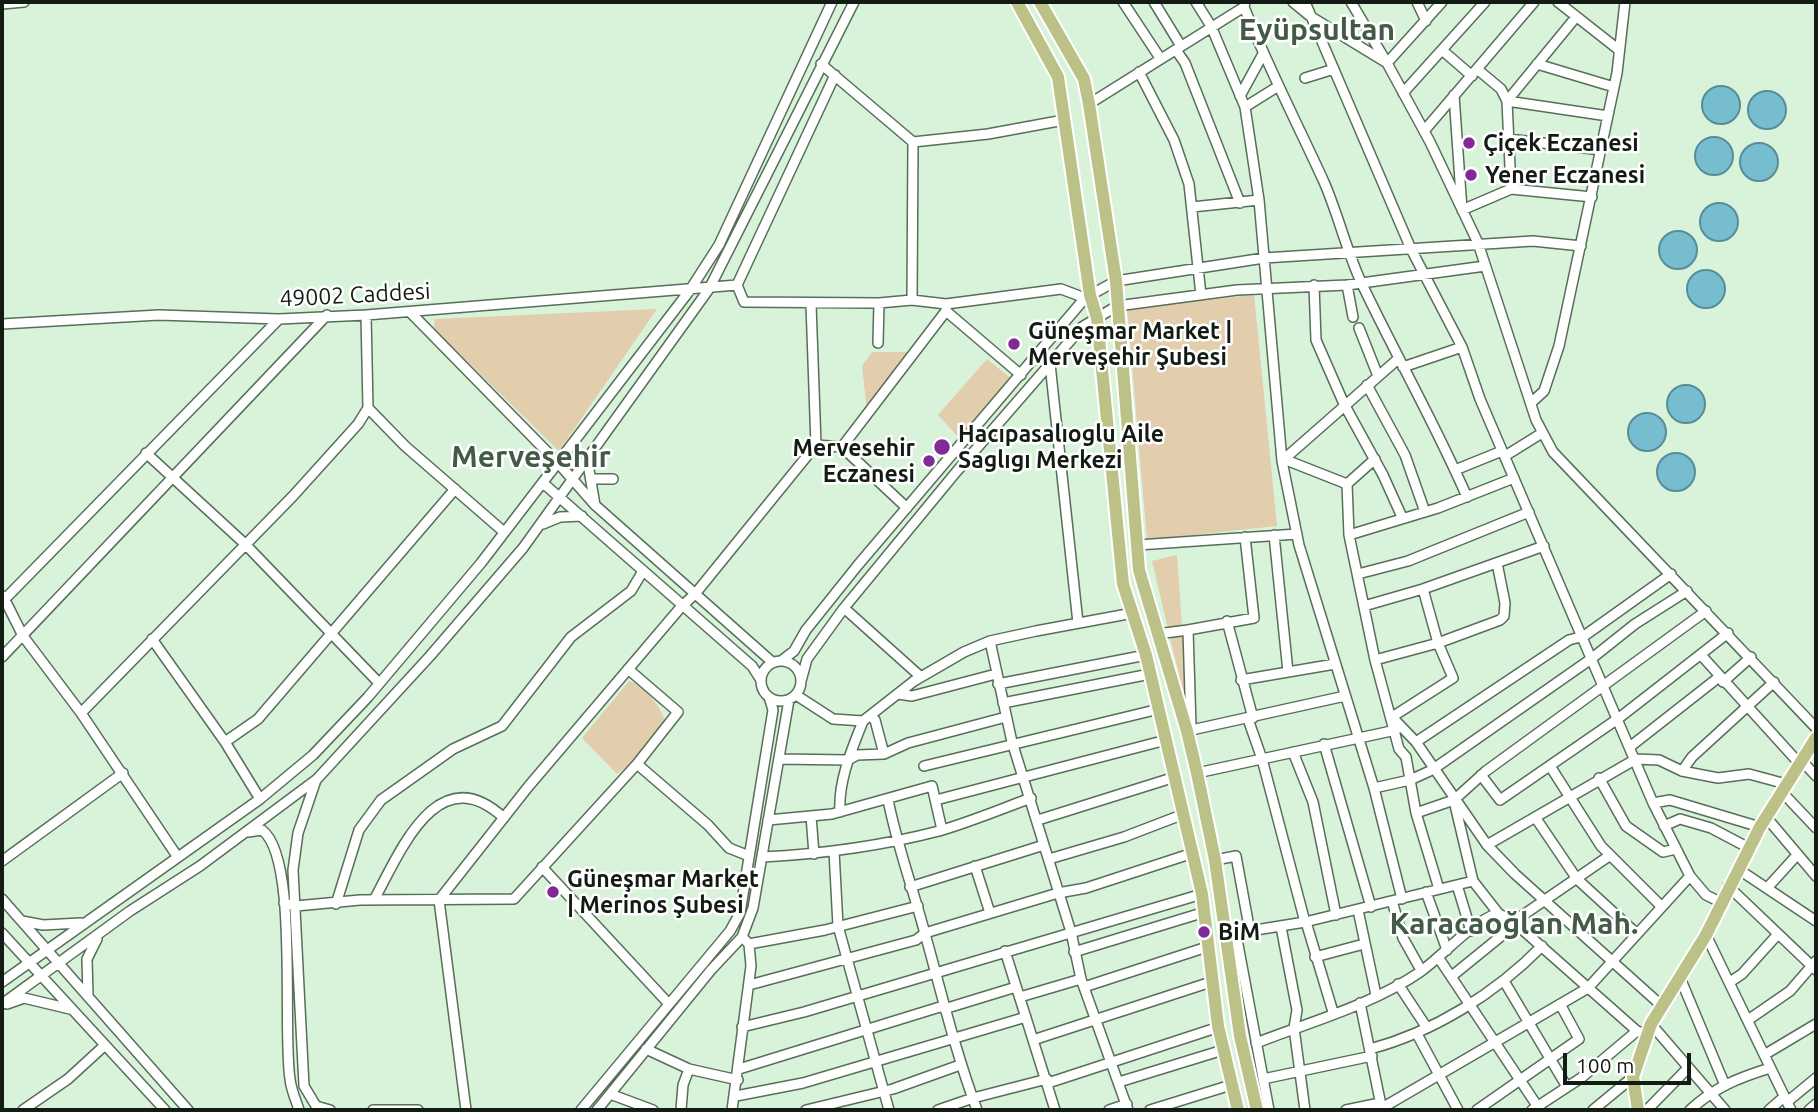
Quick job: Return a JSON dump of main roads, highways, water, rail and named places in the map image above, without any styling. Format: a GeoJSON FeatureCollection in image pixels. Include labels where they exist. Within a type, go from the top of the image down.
{"type":"FeatureCollection","features":[{"type":"Feature","properties":{"kind":"main road"},"geometry":{"type":"LineString","coordinates":[[1017,2],[1058,77],[1087,296],[1097,318],[1123,584],[1146,655],[1202,894],[1219,1027],[1238,1110]]}},
{"type":"Feature","properties":{"kind":"main road"},"geometry":{"type":"LineString","coordinates":[[1040,2],[1084,79],[1089,104],[1116,281],[1139,570],[1187,730],[1197,773],[1231,934],[1240,1036],[1257,1110]]}},
{"type":"Feature","properties":{"kind":"main road"},"geometry":{"type":"LineString","coordinates":[[1638,1110],[1633,1077],[1645,1030],[1681,980],[1763,822],[1799,760],[1816,738]]}},
{"type":"Feature","properties":{"kind":"water"},"geometry":{"type":"Polygon","coordinates":[[[1721,86],[1734,92],[1740,105],[1734,118],[1721,124],[1708,118],[1702,105],[1708,92],[1721,86]]]}},
{"type":"Feature","properties":{"kind":"water"},"geometry":{"type":"Polygon","coordinates":[[[1767,91],[1780,97],[1786,110],[1780,123],[1767,129],[1754,123],[1748,110],[1754,97],[1767,91]]]}},
{"type":"Feature","properties":{"kind":"water"},"geometry":{"type":"Polygon","coordinates":[[[1714,137],[1727,143],[1733,156],[1727,169],[1714,175],[1701,169],[1695,156],[1701,143],[1714,137]]]}},
{"type":"Feature","properties":{"kind":"water"},"geometry":{"type":"Polygon","coordinates":[[[1759,143],[1772,149],[1778,162],[1772,175],[1759,181],[1746,175],[1740,162],[1746,149],[1759,143]]]}},
{"type":"Feature","properties":{"kind":"water"},"geometry":{"type":"Polygon","coordinates":[[[1719,203],[1732,209],[1738,222],[1732,235],[1719,241],[1706,235],[1700,222],[1706,209],[1719,203]]]}},
{"type":"Feature","properties":{"kind":"water"},"geometry":{"type":"Polygon","coordinates":[[[1678,231],[1691,237],[1697,250],[1691,263],[1678,269],[1665,263],[1659,250],[1665,237],[1678,231]]]}},
{"type":"Feature","properties":{"kind":"water"},"geometry":{"type":"Polygon","coordinates":[[[1706,270],[1719,276],[1725,289],[1719,302],[1706,308],[1693,302],[1687,289],[1693,276],[1706,270]]]}},
{"type":"Feature","properties":{"kind":"water"},"geometry":{"type":"Polygon","coordinates":[[[1686,385],[1699,391],[1705,404],[1699,417],[1686,423],[1673,417],[1667,404],[1673,391],[1686,385]]]}},
{"type":"Feature","properties":{"kind":"water"},"geometry":{"type":"Polygon","coordinates":[[[1647,413],[1660,419],[1666,432],[1660,445],[1647,451],[1634,445],[1628,432],[1634,419],[1647,413]]]}},
{"type":"Feature","properties":{"kind":"water"},"geometry":{"type":"Polygon","coordinates":[[[1676,453],[1689,459],[1695,472],[1689,485],[1676,491],[1663,485],[1657,472],[1663,459],[1676,453]]]}},
{"type":"Feature","properties":{"kind":"place","name":"Çiçek Eczanesi"},"geometry":{"type":"Point","coordinates":[1469,143]}},
{"type":"Feature","properties":{"kind":"place","name":"Yener Eczanesi"},"geometry":{"type":"Point","coordinates":[1471,175]}},
{"type":"Feature","properties":{"kind":"place","name":"Güneşmar Market | Merveşehir Şubesi"},"geometry":{"type":"Point","coordinates":[1014,344]}},
{"type":"Feature","properties":{"kind":"place","name":"Hacıpasalıoglu Aile Saglıgı Merkezi"},"geometry":{"type":"Point","coordinates":[942,447]}},
{"type":"Feature","properties":{"kind":"place","name":"Mervesehir Eczanesi"},"geometry":{"type":"Point","coordinates":[929,461]}},
{"type":"Feature","properties":{"kind":"place","name":"Güneşmar Market | Merinos Şubesi"},"geometry":{"type":"Point","coordinates":[553,892]}},
{"type":"Feature","properties":{"kind":"place","name":"BiM"},"geometry":{"type":"Point","coordinates":[1204,932]}},
{"type":"Feature","properties":{"kind":"district","name":"Eyüpsultan"},"geometry":{"type":"Point","coordinates":[1317,30]}},
{"type":"Feature","properties":{"kind":"district","name":"Merveşehir"},"geometry":{"type":"Point","coordinates":[531,457]}},
{"type":"Feature","properties":{"kind":"district","name":"Karacaoğlan Mah."},"geometry":{"type":"Point","coordinates":[1514,924]}}]}
